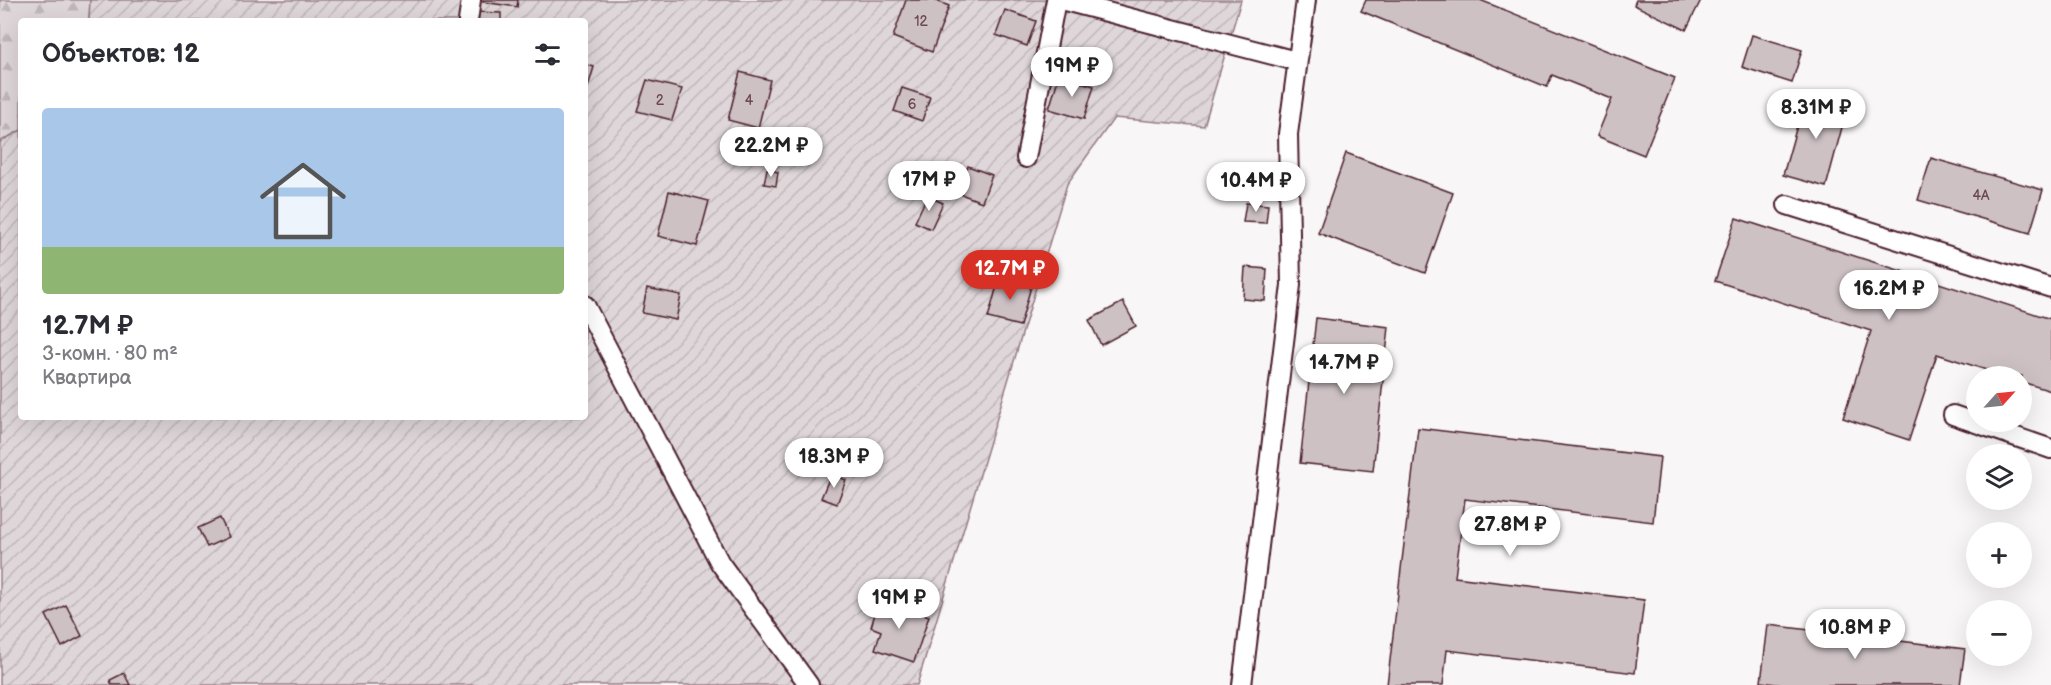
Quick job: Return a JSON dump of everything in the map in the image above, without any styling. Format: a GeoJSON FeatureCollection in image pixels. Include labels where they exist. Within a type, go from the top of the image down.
{"type":"FeatureCollection","features":[{"type":"Feature","properties":{"kind":"lane"},"geometry":{"type":"LineString","coordinates":[[468,18],[471,0]]}},
{"type":"Feature","properties":{"kind":"lane"},"geometry":{"type":"LineString","coordinates":[[1026,158],[1059,0],[1296,61]]}},
{"type":"Feature","properties":{"kind":"lane"},"geometry":{"type":"LineString","coordinates":[[1242,685],[1291,285],[1288,134],[1306,0]]}},
{"type":"Feature","properties":{"kind":"lane"},"geometry":{"type":"LineString","coordinates":[[1787,205],[2051,288]]}},
{"type":"Feature","properties":{"kind":"lane"},"geometry":{"type":"LineString","coordinates":[[588,311],[720,563],[809,685]]}},
{"type":"Feature","properties":{"kind":"lane"},"geometry":{"type":"LineString","coordinates":[[1953,415],[2051,449]]}},
{"type":"Feature","properties":{"kind":"green space"},"geometry":{"type":"Polygon","coordinates":[[[0,0],[90,0],[89,18],[18,18],[18,132],[0,142],[0,0]]]}},
{"type":"Feature","properties":{"kind":"green space"},"geometry":{"type":"Polygon","coordinates":[[[90,0],[1241,0],[1204,126],[1114,118],[1067,184],[917,685],[0,685],[0,142],[18,132],[18,420],[588,420],[588,18],[89,18],[90,0]]]}},
{"type":"Feature","properties":{"kind":"building"},"geometry":{"type":"Polygon","coordinates":[[[483,0],[518,0],[517,7],[483,2],[483,0]]]}},
{"type":"Feature","properties":{"kind":"building"},"geometry":{"type":"Polygon","coordinates":[[[906,0],[934,0],[949,6],[932,52],[893,37],[906,0]]]}},
{"type":"Feature","properties":{"kind":"building"},"geometry":{"type":"Polygon","coordinates":[[[1366,0],[1480,0],[1675,78],[1644,155],[1597,136],[1612,99],[1552,75],[1547,87],[1361,11],[1366,0]]]}},
{"type":"Feature","properties":{"kind":"building"},"geometry":{"type":"Polygon","coordinates":[[[1636,0],[1701,0],[1686,30],[1634,5],[1636,0]]]}},
{"type":"Feature","properties":{"kind":"building"},"geometry":{"type":"Polygon","coordinates":[[[1005,10],[1036,21],[1027,46],[996,35],[1005,10]]]}},
{"type":"Feature","properties":{"kind":"building"},"geometry":{"type":"Polygon","coordinates":[[[475,12],[501,13],[501,18],[475,18],[475,12]]]}},
{"type":"Feature","properties":{"kind":"building"},"geometry":{"type":"Polygon","coordinates":[[[1752,35],[1802,50],[1792,83],[1742,67],[1752,35]]]}},
{"type":"Feature","properties":{"kind":"building"},"geometry":{"type":"Polygon","coordinates":[[[588,65],[594,67],[588,87],[588,65]]]}},
{"type":"Feature","properties":{"kind":"building"},"geometry":{"type":"Polygon","coordinates":[[[740,72],[770,80],[758,128],[728,120],[740,72]]]}},
{"type":"Feature","properties":{"kind":"building"},"geometry":{"type":"Polygon","coordinates":[[[1059,76],[1094,86],[1084,119],[1049,109],[1059,76]]]}},
{"type":"Feature","properties":{"kind":"building"},"geometry":{"type":"Polygon","coordinates":[[[647,80],[682,89],[672,120],[637,111],[647,80]]]}},
{"type":"Feature","properties":{"kind":"building"},"geometry":{"type":"Polygon","coordinates":[[[902,88],[930,97],[922,121],[894,111],[902,88]]]}},
{"type":"Feature","properties":{"kind":"building"},"geometry":{"type":"Polygon","coordinates":[[[1806,94],[1848,105],[1826,187],[1783,175],[1806,94]]]}},
{"type":"Feature","properties":{"kind":"building"},"geometry":{"type":"Polygon","coordinates":[[[1346,153],[1453,193],[1425,273],[1318,233],[1346,153]]]}},
{"type":"Feature","properties":{"kind":"building"},"geometry":{"type":"Polygon","coordinates":[[[1931,158],[2043,190],[2030,233],[1918,200],[1931,158]]]}},
{"type":"Feature","properties":{"kind":"building"},"geometry":{"type":"Polygon","coordinates":[[[968,166],[992,175],[982,202],[958,193],[968,166]]]}},
{"type":"Feature","properties":{"kind":"building"},"geometry":{"type":"Polygon","coordinates":[[[767,169],[778,172],[776,186],[764,184],[767,169]]]}},
{"type":"Feature","properties":{"kind":"building"},"geometry":{"type":"Polygon","coordinates":[[[669,191],[709,201],[697,246],[658,236],[669,191]]]}},
{"type":"Feature","properties":{"kind":"building"},"geometry":{"type":"Polygon","coordinates":[[[927,196],[943,203],[931,229],[915,222],[927,196]]]}},
{"type":"Feature","properties":{"kind":"building"},"geometry":{"type":"Polygon","coordinates":[[[1246,203],[1268,205],[1266,223],[1243,222],[1246,203]]]}},
{"type":"Feature","properties":{"kind":"building"},"geometry":{"type":"Polygon","coordinates":[[[1736,218],[2051,319],[2051,391],[2032,385],[2032,366],[1974,366],[1937,354],[1909,440],[1843,418],[1871,331],[1715,281],[1736,218]]]}},
{"type":"Feature","properties":{"kind":"building"},"geometry":{"type":"Polygon","coordinates":[[[1245,267],[1267,269],[1265,301],[1243,299],[1245,267]]]}},
{"type":"Feature","properties":{"kind":"building"},"geometry":{"type":"Polygon","coordinates":[[[1000,275],[1032,283],[1020,326],[988,318],[1000,275]]]}},
{"type":"Feature","properties":{"kind":"building"},"geometry":{"type":"Polygon","coordinates":[[[647,288],[681,295],[676,320],[642,313],[647,288]]]}},
{"type":"Feature","properties":{"kind":"building"},"geometry":{"type":"Polygon","coordinates":[[[1123,302],[1136,326],[1101,345],[1089,320],[1123,302]]]}},
{"type":"Feature","properties":{"kind":"building"},"geometry":{"type":"Polygon","coordinates":[[[1316,318],[1389,327],[1373,471],[1300,463],[1316,318]]]}},
{"type":"Feature","properties":{"kind":"building"},"geometry":{"type":"Polygon","coordinates":[[[1418,428],[1660,457],[1653,522],[1465,499],[1455,577],[1644,600],[1635,673],[1447,650],[1443,685],[1387,685],[1418,428]]]}},
{"type":"Feature","properties":{"kind":"building"},"geometry":{"type":"Polygon","coordinates":[[[831,474],[846,480],[837,504],[821,498],[831,474]]]}},
{"type":"Feature","properties":{"kind":"building"},"geometry":{"type":"Polygon","coordinates":[[[220,518],[229,537],[207,547],[198,528],[220,518]]]}},
{"type":"Feature","properties":{"kind":"building"},"geometry":{"type":"Polygon","coordinates":[[[879,600],[929,616],[914,662],[875,649],[881,631],[871,627],[879,600]]]}},
{"type":"Feature","properties":{"kind":"building"},"geometry":{"type":"Polygon","coordinates":[[[66,605],[82,636],[62,647],[46,615],[66,605]]]}},
{"type":"Feature","properties":{"kind":"building"},"geometry":{"type":"Polygon","coordinates":[[[1768,625],[1965,649],[1960,685],[1783,685],[1761,682],[1768,625]]]}},
{"type":"Feature","properties":{"kind":"building"},"geometry":{"type":"Polygon","coordinates":[[[124,673],[130,685],[112,685],[110,680],[124,673]]]}}]}
